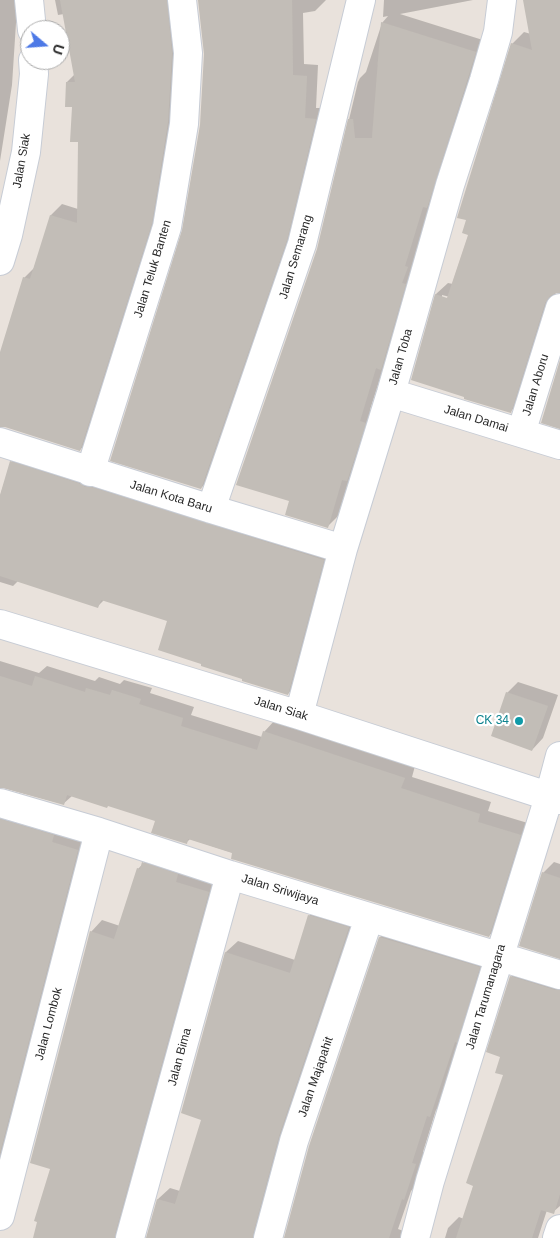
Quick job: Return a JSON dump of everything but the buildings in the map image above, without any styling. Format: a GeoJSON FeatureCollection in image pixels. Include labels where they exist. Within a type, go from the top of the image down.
{"type":"FeatureCollection","features":[{"type":"Feature","properties":{"kind":"street"},"geometry":{"type":"LineString","coordinates":[[29,0],[31,20]]}},
{"type":"Feature","properties":{"kind":"street","name":"Jalan Teluk Banten"},"geometry":{"type":"LineString","coordinates":[[90,472],[167,227],[184,124],[188,53],[182,0]]}},
{"type":"Feature","properties":{"kind":"street","name":"Jalan Semarang"},"geometry":{"type":"LineString","coordinates":[[211,509],[302,244],[361,0]]}},
{"type":"Feature","properties":{"kind":"street","name":"Jalan Toba"},"geometry":{"type":"LineString","coordinates":[[299,715],[343,549],[391,393],[450,185],[496,40],[502,0]]}},
{"type":"Feature","properties":{"kind":"street","name":"Jalan Siak"},"geometry":{"type":"LineString","coordinates":[[0,261],[8,235],[26,152],[34,70]]}},
{"type":"Feature","properties":{"kind":"street","name":"Jalan Aboru"},"geometry":{"type":"LineString","coordinates":[[521,433],[560,308]]}},
{"type":"Feature","properties":{"kind":"street","name":"Jalan Damai"},"geometry":{"type":"LineString","coordinates":[[391,393],[560,446]]}},
{"type":"Feature","properties":{"kind":"street","name":"Jalan Kota Baru"},"geometry":{"type":"LineString","coordinates":[[0,442],[90,472],[343,549]]}},
{"type":"Feature","properties":{"kind":"street","name":"Jalan Siak"},"geometry":{"type":"LineString","coordinates":[[0,624],[299,715],[554,798]]}},
{"type":"Feature","properties":{"kind":"street","name":"Jalan Tarumanagara"},"geometry":{"type":"LineString","coordinates":[[415,1238],[430,1181],[499,956],[554,798],[560,756]]}},
{"type":"Feature","properties":{"kind":"street","name":"Jalan Sriwijaya"},"geometry":{"type":"LineString","coordinates":[[0,803],[99,832],[369,918],[560,975]]}},
{"type":"Feature","properties":{"kind":"street","name":"Jalan Lombok"},"geometry":{"type":"LineString","coordinates":[[0,1216],[99,832]]}},
{"type":"Feature","properties":{"kind":"street","name":"Jalan Bima"},"geometry":{"type":"LineString","coordinates":[[130,1238],[230,875]]}},
{"type":"Feature","properties":{"kind":"street","name":"Jalan Majapahit"},"geometry":{"type":"LineString","coordinates":[[268,1238],[294,1141],[369,918]]}},
{"type":"Feature","properties":{"kind":"street"},"geometry":{"type":"LineString","coordinates":[[557,1238],[560,1229]]}},
{"type":"Feature","properties":{"kind":"place","name":"CK 34"},"geometry":{"type":"Point","coordinates":[519,721]}}]}
